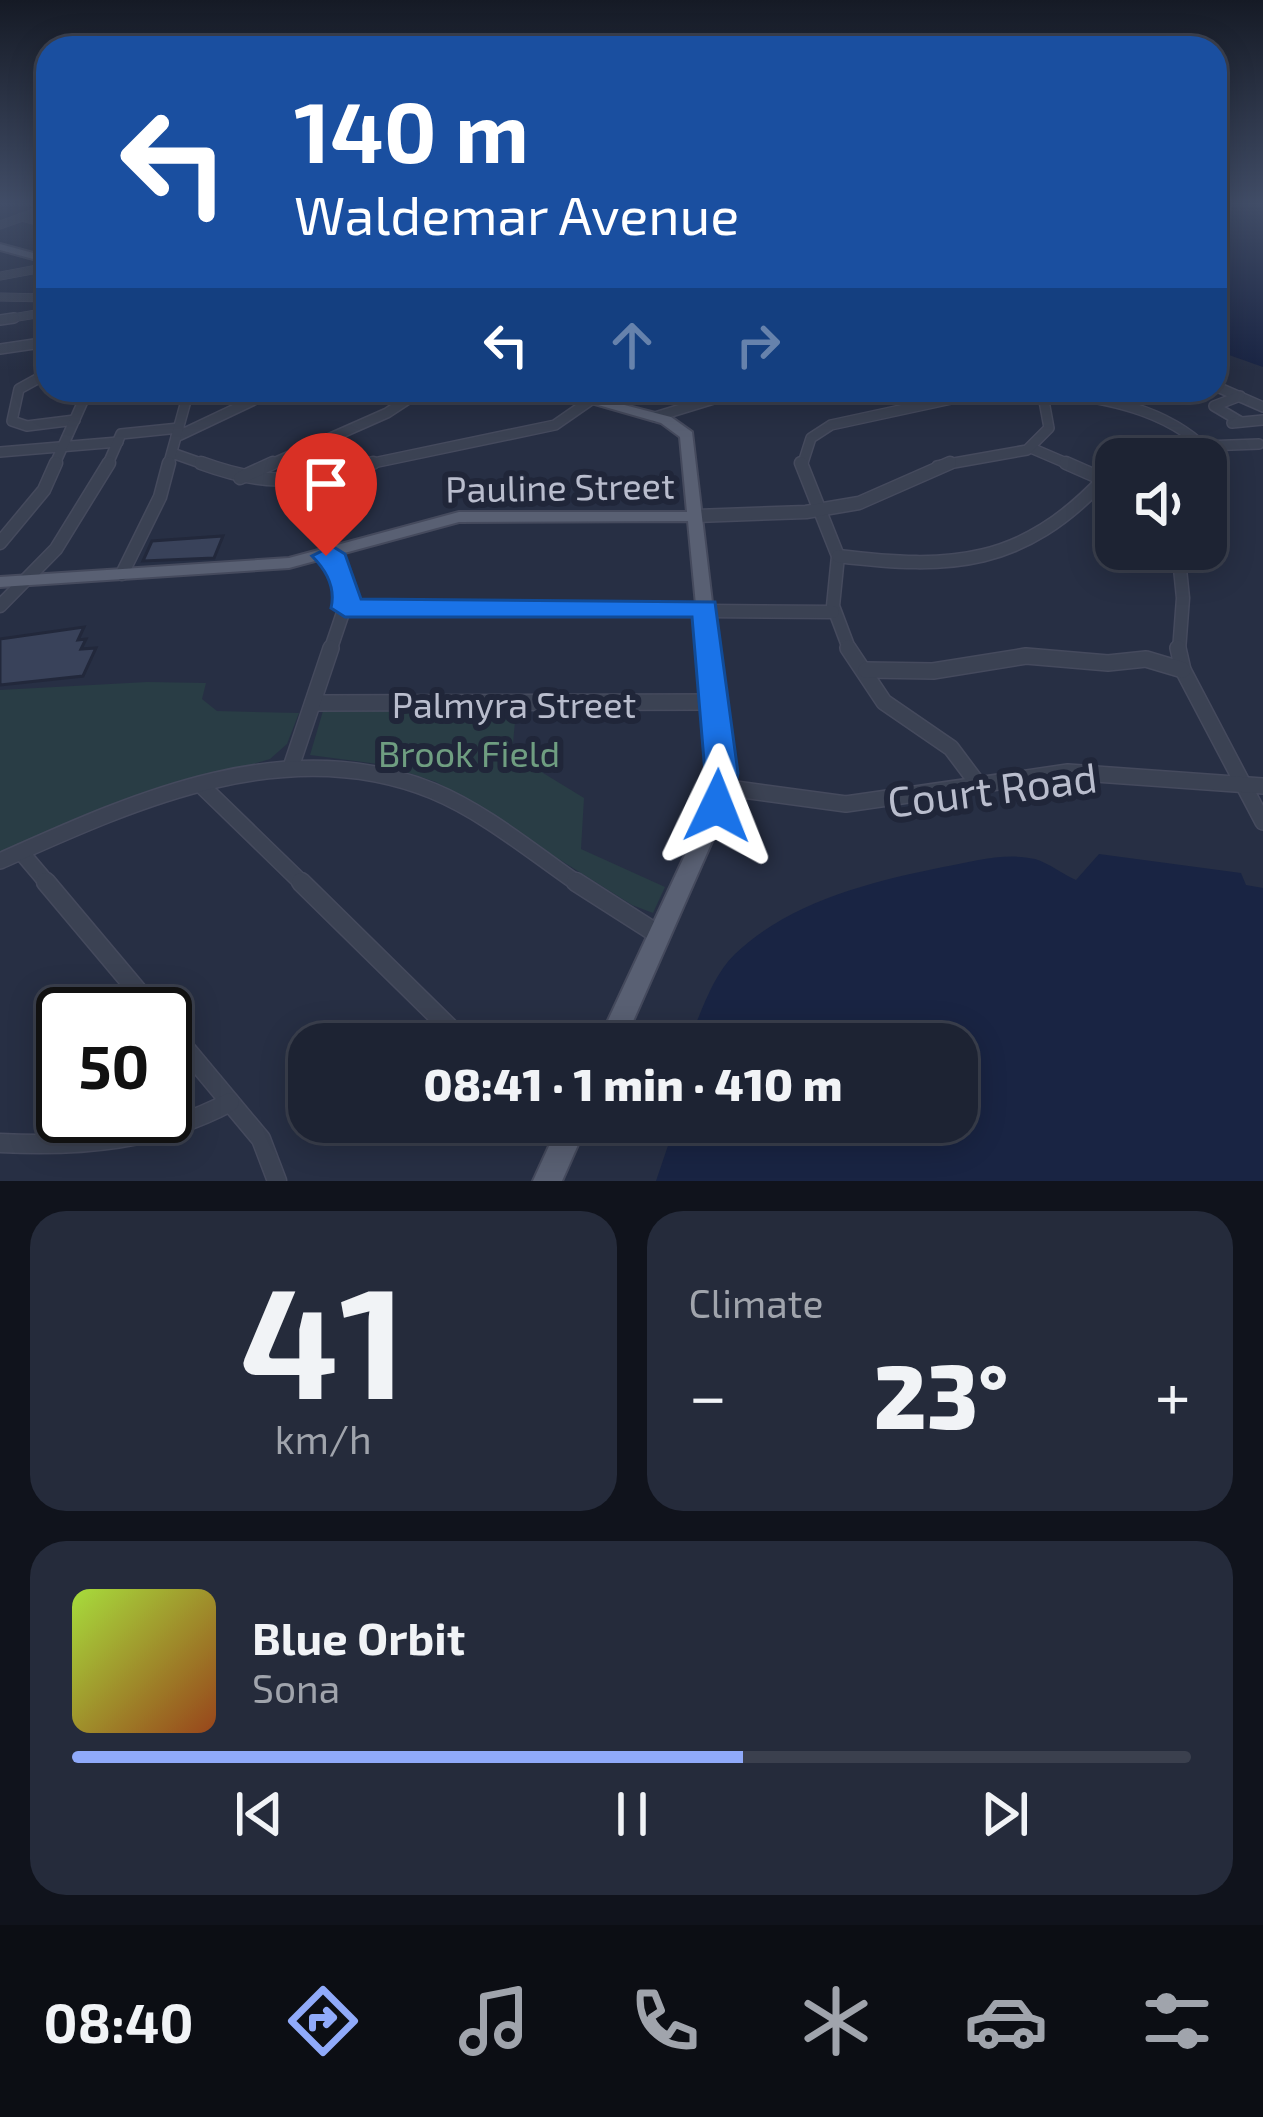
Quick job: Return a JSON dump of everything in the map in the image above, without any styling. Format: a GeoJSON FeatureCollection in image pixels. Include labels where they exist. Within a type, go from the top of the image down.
{"type":"FeatureCollection","features":[{"type":"Feature","properties":{"kind":"main road"},"geometry":{"type":"LineString","coordinates":[[598,402],[675,424],[687,436],[722,787],[619,1023]]}},
{"type":"Feature","properties":{"kind":"main road","name":"Pauline Street"},"geometry":{"type":"LineString","coordinates":[[0,581],[273,565],[332,554],[452,518],[696,516]]}},
{"type":"Feature","properties":{"kind":"main road"},"geometry":{"type":"LineString","coordinates":[[547,1181],[558,1143]]}},
{"type":"Feature","properties":{"kind":"street"},"geometry":{"type":"LineString","coordinates":[[0,276],[36,267]]}},
{"type":"Feature","properties":{"kind":"street"},"geometry":{"type":"LineString","coordinates":[[0,297],[36,298]]}},
{"type":"Feature","properties":{"kind":"street"},"geometry":{"type":"LineString","coordinates":[[0,320],[36,314]]}},
{"type":"Feature","properties":{"kind":"street"},"geometry":{"type":"LineString","coordinates":[[0,350],[36,344]]}},
{"type":"Feature","properties":{"kind":"street"},"geometry":{"type":"LineString","coordinates":[[36,379],[20,388],[12,420],[27,426],[75,420]]}},
{"type":"Feature","properties":{"kind":"street"},"geometry":{"type":"LineString","coordinates":[[1227,391],[1263,407]]}},
{"type":"Feature","properties":{"kind":"street"},"geometry":{"type":"LineString","coordinates":[[1227,401],[1240,396]]}},
{"type":"Feature","properties":{"kind":"street"},"geometry":{"type":"LineString","coordinates":[[0,543],[43,493],[83,402]]}},
{"type":"Feature","properties":{"kind":"street"},"geometry":{"type":"LineString","coordinates":[[122,574],[158,503],[186,402]]}},
{"type":"Feature","properties":{"kind":"street"},"geometry":{"type":"LineString","coordinates":[[0,452],[177,433],[248,402]]}},
{"type":"Feature","properties":{"kind":"street"},"geometry":{"type":"LineString","coordinates":[[240,478],[404,402]]}},
{"type":"Feature","properties":{"kind":"street"},"geometry":{"type":"LineString","coordinates":[[172,453],[240,478],[284,482],[555,425],[587,402]]}},
{"type":"Feature","properties":{"kind":"street"},"geometry":{"type":"LineString","coordinates":[[655,417],[704,402]]}},
{"type":"Feature","properties":{"kind":"street"},"geometry":{"type":"LineString","coordinates":[[924,402],[816,433],[803,450],[801,468],[838,556],[833,611],[842,639],[884,702],[950,748],[978,784]]}},
{"type":"Feature","properties":{"kind":"street"},"geometry":{"type":"LineString","coordinates":[[1031,448],[1050,425],[1045,402]]}},
{"type":"Feature","properties":{"kind":"street"},"geometry":{"type":"LineString","coordinates":[[1093,402],[1153,416],[1190,438]]}},
{"type":"Feature","properties":{"kind":"street"},"geometry":{"type":"LineString","coordinates":[[1224,402],[1214,406],[1236,423],[1263,420]]}},
{"type":"Feature","properties":{"kind":"street"},"geometry":{"type":"LineString","coordinates":[[0,605],[29,580],[86,511],[120,438]]}},
{"type":"Feature","properties":{"kind":"street"},"geometry":{"type":"LineString","coordinates":[[1227,445],[1259,444]]}},
{"type":"Feature","properties":{"kind":"street"},"geometry":{"type":"LineString","coordinates":[[696,516],[817,511],[877,498],[940,465],[1031,448],[1095,476]]}},
{"type":"Feature","properties":{"kind":"street"},"geometry":{"type":"LineString","coordinates":[[838,556],[925,565],[1008,554],[1062,524],[1095,495]]}},
{"type":"Feature","properties":{"kind":"street"},"geometry":{"type":"LineString","coordinates":[[291,767],[345,608],[347,594],[332,554]]}},
{"type":"Feature","properties":{"kind":"street"},"geometry":{"type":"LineString","coordinates":[[1180,570],[1183,602],[1177,638],[1183,670],[1263,822]]}},
{"type":"Feature","properties":{"kind":"street"},"geometry":{"type":"LineString","coordinates":[[345,608],[833,611]]}},
{"type":"Feature","properties":{"kind":"street"},"geometry":{"type":"LineString","coordinates":[[866,670],[933,671],[1018,656],[1117,664],[1146,659],[1177,638]]}},
{"type":"Feature","properties":{"kind":"street"},"geometry":{"type":"LineString","coordinates":[[1146,659],[1183,670]]}},
{"type":"Feature","properties":{"kind":"street","name":"Palmyra Street"},"geometry":{"type":"LineString","coordinates":[[313,703],[715,702]]}},
{"type":"Feature","properties":{"kind":"street"},"geometry":{"type":"LineString","coordinates":[[0,861],[100,818],[202,786],[291,767],[372,771],[436,792],[659,935]]}},
{"type":"Feature","properties":{"kind":"street","name":"Court Road"},"geometry":{"type":"LineString","coordinates":[[722,787],[858,804],[1093,771],[1263,786]]}},
{"type":"Feature","properties":{"kind":"street"},"geometry":{"type":"LineString","coordinates":[[202,786],[445,1023]]}},
{"type":"Feature","properties":{"kind":"street"},"geometry":{"type":"LineString","coordinates":[[21,852],[134,987]]}},
{"type":"Feature","properties":{"kind":"street"},"geometry":{"type":"LineString","coordinates":[[192,1056],[261,1139],[277,1181]]}},
{"type":"Feature","properties":{"kind":"street"},"geometry":{"type":"LineString","coordinates":[[0,1143],[107,1142],[200,1117],[230,1102]]}},
{"type":"Feature","properties":{"kind":"green space"},"geometry":{"type":"Polygon","coordinates":[[[206,683],[202,699],[217,711],[299,713],[287,744],[270,759],[115,806],[0,854],[0,690],[206,683]]]}},
{"type":"Feature","properties":{"kind":"green space","name":"Brook Field"},"geometry":{"type":"Polygon","coordinates":[[[323,711],[516,711],[512,754],[584,798],[581,849],[665,887],[653,913],[632,905],[436,782],[385,765],[310,755],[323,711]]]}},
{"type":"Feature","properties":{"kind":"water"},"geometry":{"type":"Polygon","coordinates":[[[1227,259],[1263,259],[1263,367],[1227,354],[1227,259]]]}},
{"type":"Feature","properties":{"kind":"water"},"geometry":{"type":"Polygon","coordinates":[[[1099,854],[1241,873],[1246,885],[1263,888],[1263,1181],[656,1181],[669,1143],[978,1143],[978,1023],[696,1023],[719,974],[735,954],[781,920],[833,896],[888,879],[1012,857],[1040,861],[1076,880],[1099,854]]]}},
{"type":"Feature","properties":{"kind":"building"},"geometry":{"type":"Polygon","coordinates":[[[223,536],[214,558],[143,561],[152,541],[223,536]]]}},
{"type":"Feature","properties":{"kind":"building"},"geometry":{"type":"Polygon","coordinates":[[[84,627],[78,640],[86,639],[81,649],[96,648],[83,676],[0,685],[0,639],[84,627]]]}},
{"type":"Feature","properties":{"kind":"route"},"geometry":{"type":"LineString","coordinates":[[326,556],[332,554],[348,597],[345,608],[705,608],[722,773],[717,806]]}}]}
